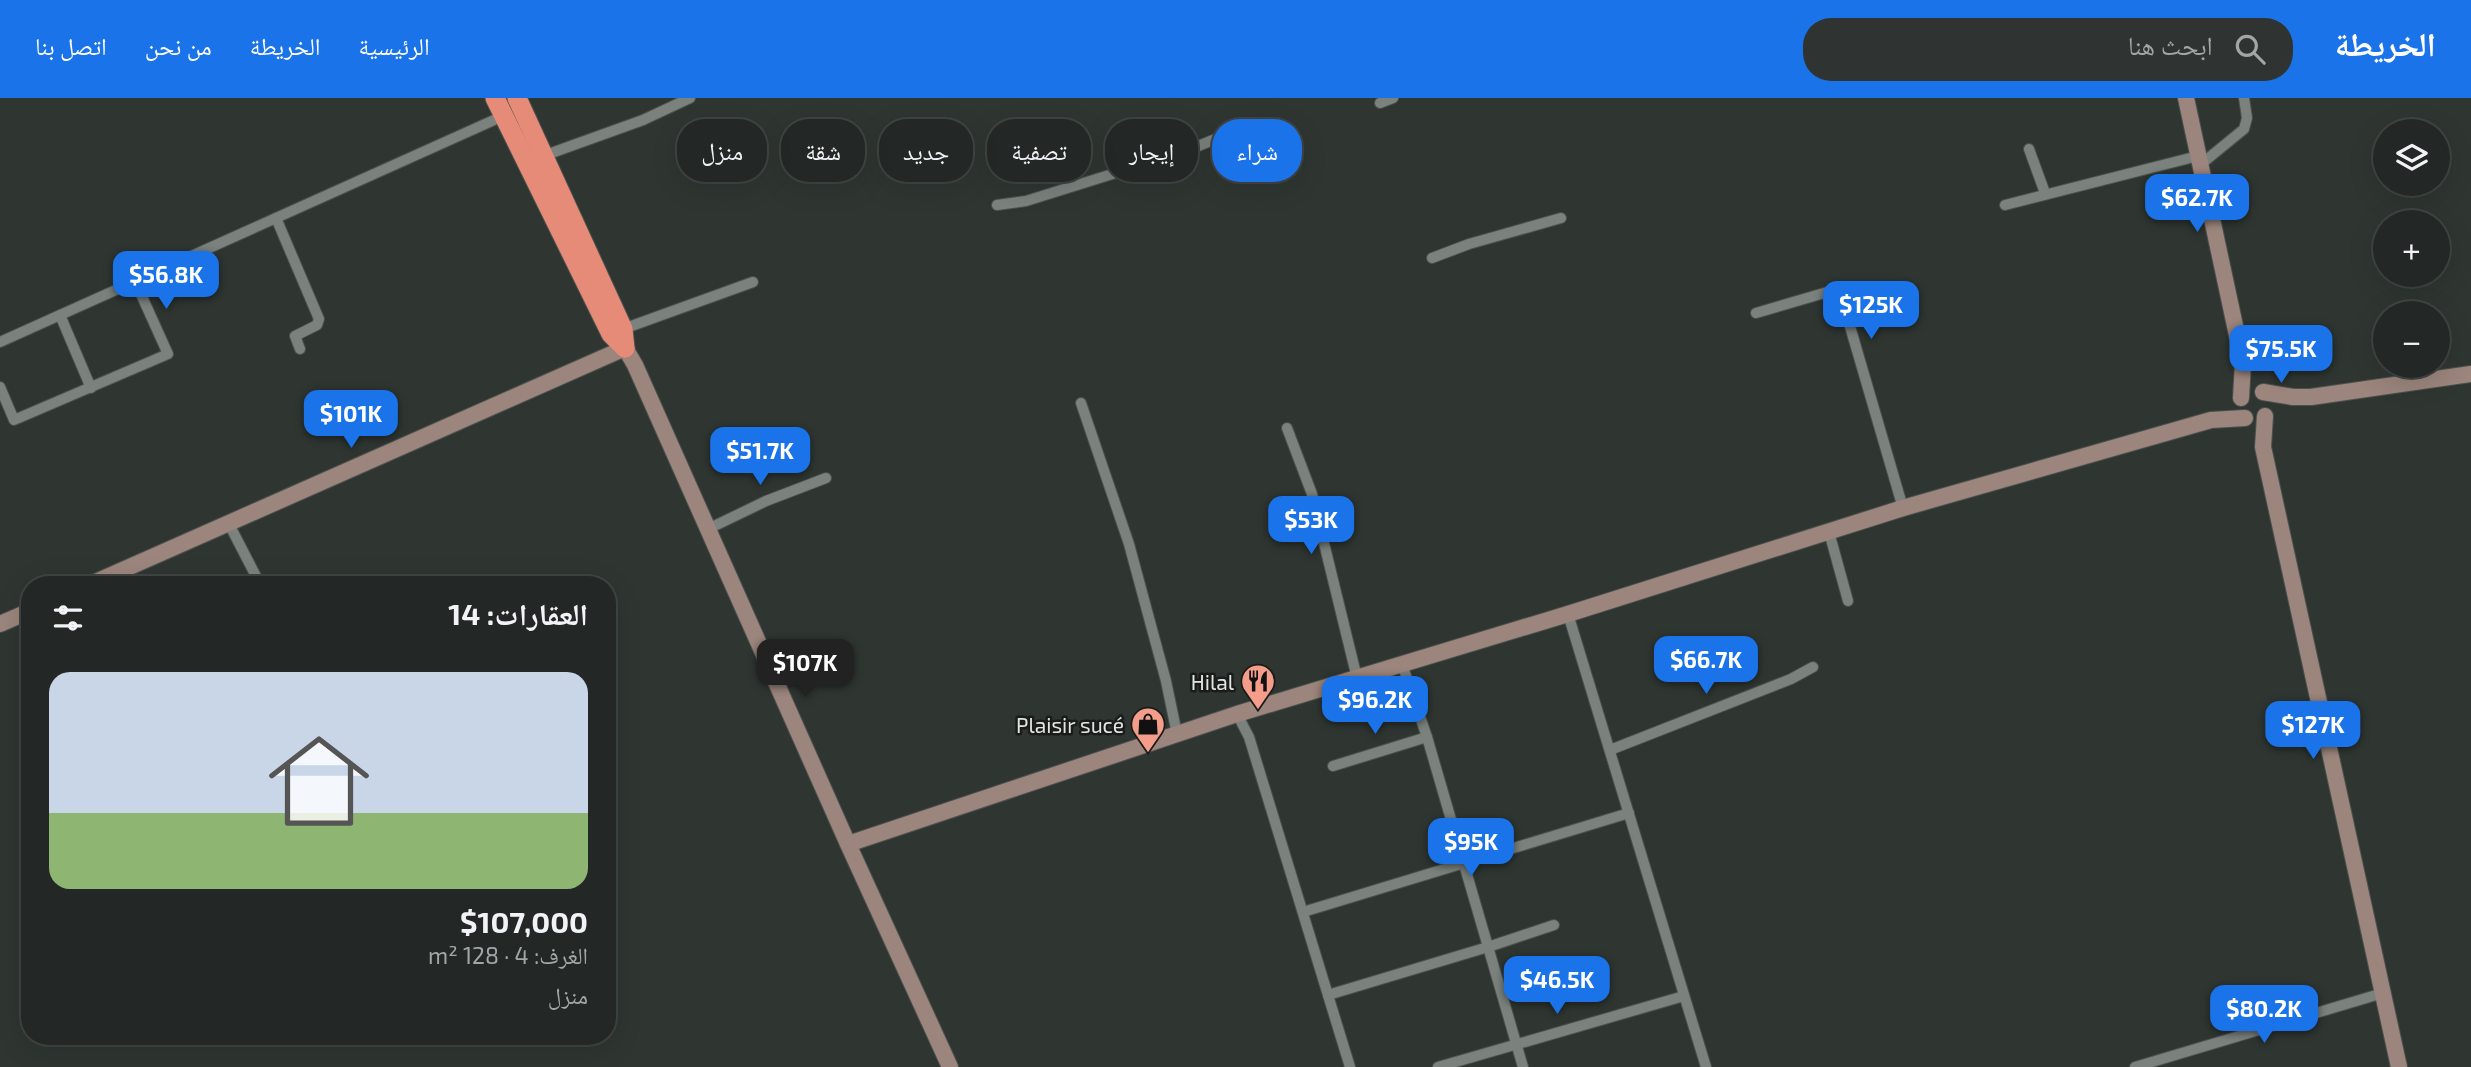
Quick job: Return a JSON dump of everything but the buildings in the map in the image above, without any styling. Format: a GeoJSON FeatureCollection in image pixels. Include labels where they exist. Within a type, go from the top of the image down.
{"type":"FeatureCollection","features":[{"type":"Feature","properties":{"kind":"highway"},"geometry":{"type":"LineString","coordinates":[[495,98],[611,334],[624,338]]}},
{"type":"Feature","properties":{"kind":"highway"},"geometry":{"type":"LineString","coordinates":[[517,98],[624,338]]}},
{"type":"Feature","properties":{"kind":"main road"},"geometry":{"type":"LineString","coordinates":[[2186,98],[2243,363],[2240,410],[2263,447]]}},
{"type":"Feature","properties":{"kind":"main road"},"geometry":{"type":"LineString","coordinates":[[109,576],[229,524],[624,338],[950,1067]]}},
{"type":"Feature","properties":{"kind":"main road"},"geometry":{"type":"LineString","coordinates":[[2243,363],[2270,402],[2263,447],[2399,1067]]}},
{"type":"Feature","properties":{"kind":"main road"},"geometry":{"type":"LineString","coordinates":[[848,844],[1237,714],[1568,614],[1903,508],[2211,420],[2228,411],[2247,391],[2311,397],[2471,374]]}},
{"type":"Feature","properties":{"kind":"main road"},"geometry":{"type":"LineString","coordinates":[[2211,420],[2256,420],[2311,397]]}},
{"type":"Feature","properties":{"kind":"main road"},"geometry":{"type":"LineString","coordinates":[[0,624],[21,616]]}},
{"type":"Feature","properties":{"kind":"street"},"geometry":{"type":"LineString","coordinates":[[543,156],[643,120],[690,98]]}},
{"type":"Feature","properties":{"kind":"street"},"geometry":{"type":"LineString","coordinates":[[1380,103],[1393,98]]}},
{"type":"Feature","properties":{"kind":"street"},"geometry":{"type":"LineString","coordinates":[[2005,205],[2045,193],[2199,161],[2244,129],[2247,118],[2244,98]]}},
{"type":"Feature","properties":{"kind":"street"},"geometry":{"type":"LineString","coordinates":[[0,342],[503,116]]}},
{"type":"Feature","properties":{"kind":"street"},"geometry":{"type":"LineString","coordinates":[[997,205],[1026,201],[1212,140]]}},
{"type":"Feature","properties":{"kind":"street"},"geometry":{"type":"LineString","coordinates":[[2029,149],[2045,193]]}},
{"type":"Feature","properties":{"kind":"street"},"geometry":{"type":"LineString","coordinates":[[276,218],[319,319],[317,325],[295,336],[300,349]]}},
{"type":"Feature","properties":{"kind":"street"},"geometry":{"type":"LineString","coordinates":[[1432,258],[1469,244],[1561,218]]}},
{"type":"Feature","properties":{"kind":"street"},"geometry":{"type":"LineString","coordinates":[[0,387],[14,420],[168,354],[135,281]]}},
{"type":"Feature","properties":{"kind":"street"},"geometry":{"type":"LineString","coordinates":[[624,338],[753,282]]}},
{"type":"Feature","properties":{"kind":"street"},"geometry":{"type":"LineString","coordinates":[[1756,313],[1838,289],[1903,508]]}},
{"type":"Feature","properties":{"kind":"street"},"geometry":{"type":"LineString","coordinates":[[60,315],[91,388]]}},
{"type":"Feature","properties":{"kind":"street"},"geometry":{"type":"LineString","coordinates":[[1081,403],[1129,544],[1166,681],[1177,734]]}},
{"type":"Feature","properties":{"kind":"street"},"geometry":{"type":"LineString","coordinates":[[1287,428],[1312,494],[1357,678]]}},
{"type":"Feature","properties":{"kind":"street"},"geometry":{"type":"LineString","coordinates":[[708,529],[766,501],[826,478]]}},
{"type":"Feature","properties":{"kind":"street"},"geometry":{"type":"LineString","coordinates":[[229,524],[256,576]]}},
{"type":"Feature","properties":{"kind":"street"},"geometry":{"type":"LineString","coordinates":[[1829,532],[1849,601]]}},
{"type":"Feature","properties":{"kind":"street"},"geometry":{"type":"LineString","coordinates":[[1568,614],[1706,1067]]}},
{"type":"Feature","properties":{"kind":"street"},"geometry":{"type":"LineString","coordinates":[[1402,664],[1427,737],[1523,1067]]}},
{"type":"Feature","properties":{"kind":"street"},"geometry":{"type":"LineString","coordinates":[[1610,750],[1791,679],[1813,667]]}},
{"type":"Feature","properties":{"kind":"street"},"geometry":{"type":"LineString","coordinates":[[1237,714],[1249,737],[1350,1067]]}},
{"type":"Feature","properties":{"kind":"street"},"geometry":{"type":"LineString","coordinates":[[1332,766],[1427,737]]}},
{"type":"Feature","properties":{"kind":"street"},"geometry":{"type":"LineString","coordinates":[[1303,912],[1629,813]]}},
{"type":"Feature","properties":{"kind":"street"},"geometry":{"type":"LineString","coordinates":[[1328,995],[1554,925]]}},
{"type":"Feature","properties":{"kind":"street"},"geometry":{"type":"LineString","coordinates":[[2135,1067],[2383,993]]}},
{"type":"Feature","properties":{"kind":"street"},"geometry":{"type":"LineString","coordinates":[[1438,1067],[1684,996]]}},
{"type":"Feature","properties":{"kind":"place","name":"Hilal"},"geometry":{"type":"Point","coordinates":[1258,711]}},
{"type":"Feature","properties":{"kind":"place","name":"Plaisir sucé"},"geometry":{"type":"Point","coordinates":[1148,754]}}]}
